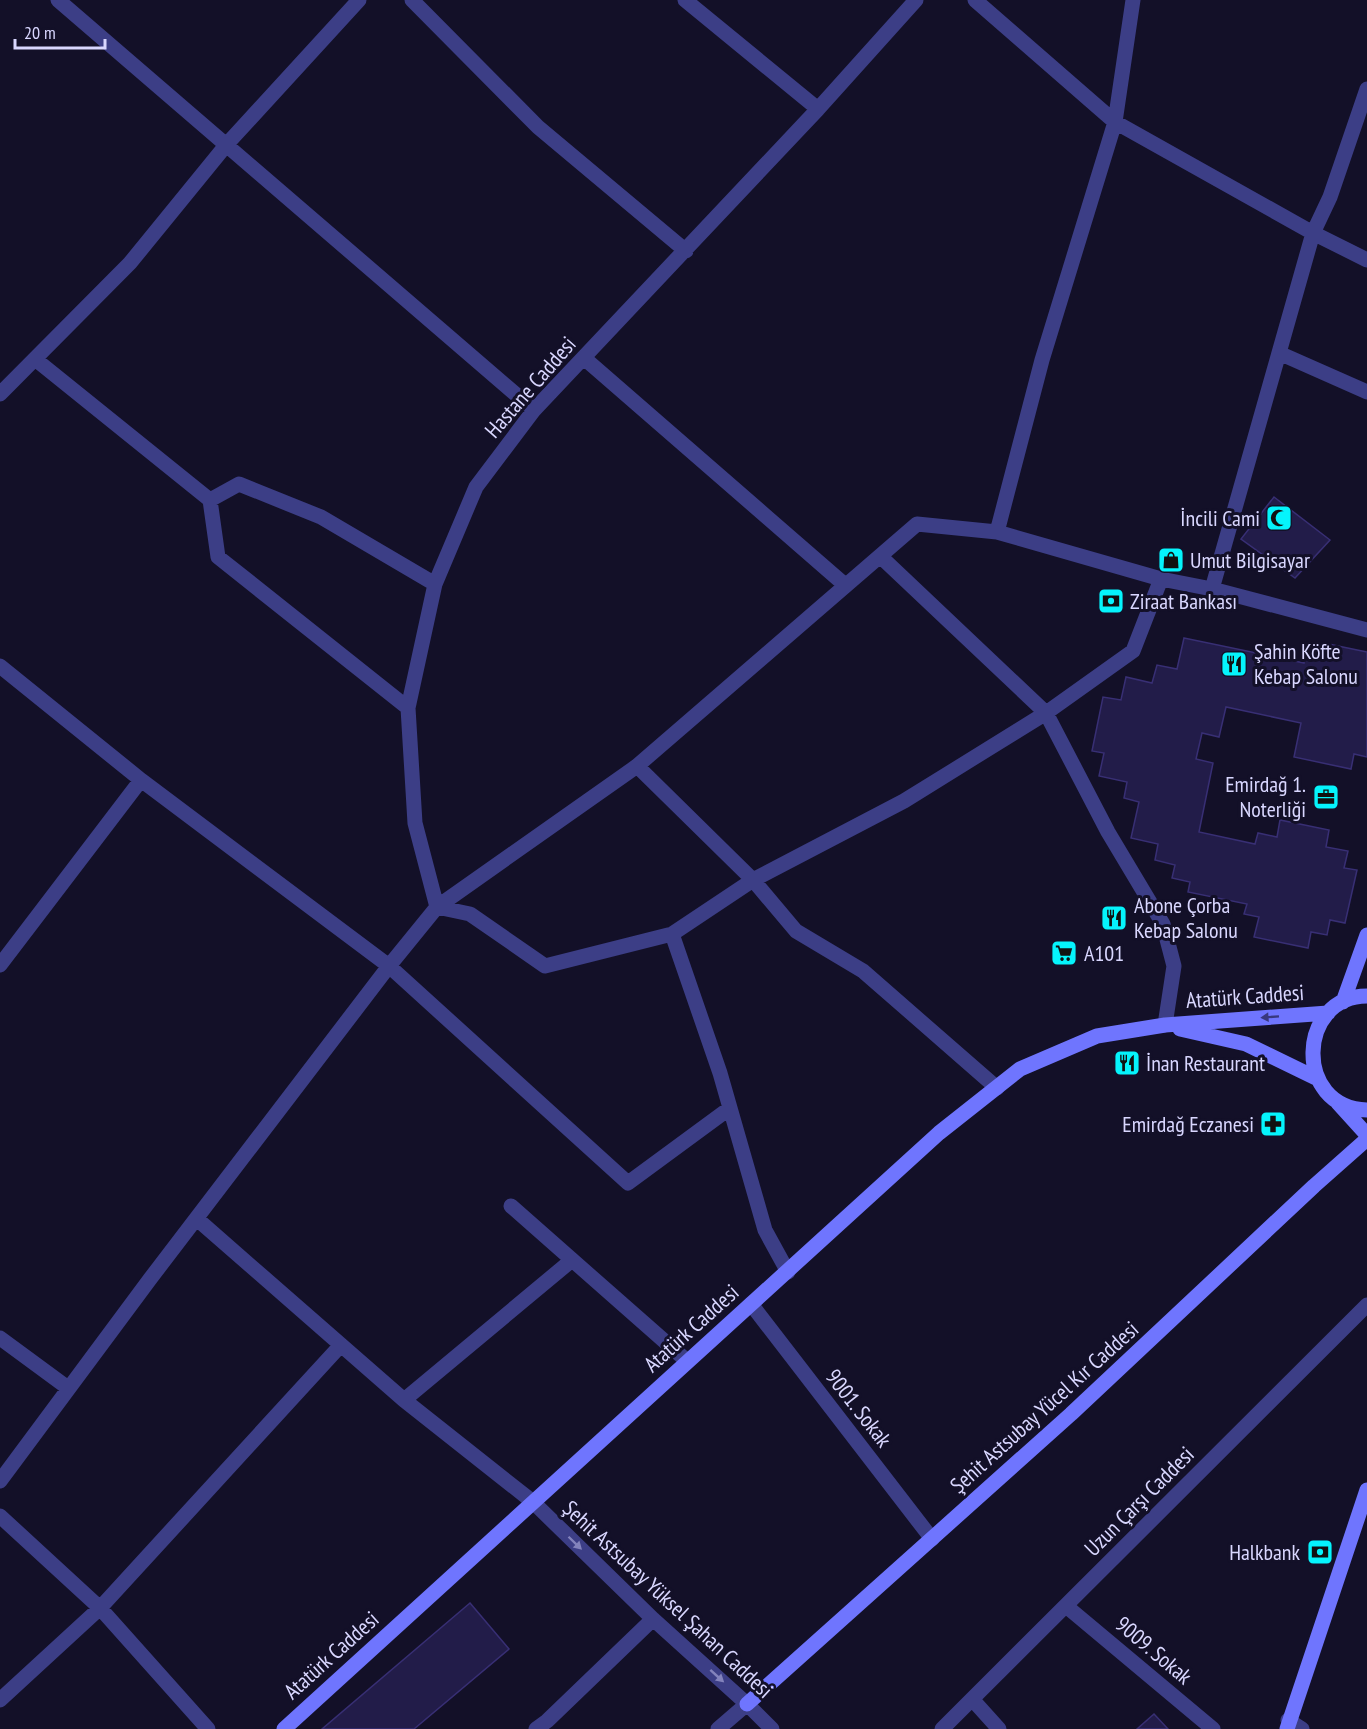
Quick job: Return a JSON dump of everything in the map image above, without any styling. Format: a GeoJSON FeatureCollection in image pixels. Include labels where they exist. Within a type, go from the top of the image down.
{"type":"FeatureCollection","features":[{"type":"Feature","properties":{"kind":"main road"},"geometry":{"type":"LineString","coordinates":[[1343,1002],[1367,935]]}},
{"type":"Feature","properties":{"kind":"main road"},"geometry":{"type":"LineString","coordinates":[[1367,996],[1343,1002],[1329,1012],[1318,1027],[1312,1044],[1313,1062],[1318,1079],[1367,1137]]}},
{"type":"Feature","properties":{"kind":"main road","name":"Atatürk Caddesi"},"geometry":{"type":"LineString","coordinates":[[284,1729],[939,1132],[1020,1069],[1097,1036],[1165,1025],[1329,1012]]}},
{"type":"Feature","properties":{"kind":"main road","name":"Atatürk Caddesi"},"geometry":{"type":"LineString","coordinates":[[1165,1025],[1245,1044],[1318,1079]]}},
{"type":"Feature","properties":{"kind":"main road"},"geometry":{"type":"LineString","coordinates":[[1330,1095],[1344,1104],[1367,1110]]}},
{"type":"Feature","properties":{"kind":"main road","name":"Şehit Astsubay Yücel Kır Caddesi"},"geometry":{"type":"LineString","coordinates":[[747,1704],[1071,1414],[1367,1137]]}},
{"type":"Feature","properties":{"kind":"main road"},"geometry":{"type":"LineString","coordinates":[[1288,1725],[1367,1490]]}},
{"type":"Feature","properties":{"kind":"street"},"geometry":{"type":"LineString","coordinates":[[58,0],[534,410]]}},
{"type":"Feature","properties":{"kind":"street"},"geometry":{"type":"LineString","coordinates":[[0,394],[130,263],[227,144],[359,0]]}},
{"type":"Feature","properties":{"kind":"street"},"geometry":{"type":"LineString","coordinates":[[412,0],[538,127],[686,251]]}},
{"type":"Feature","properties":{"kind":"street"},"geometry":{"type":"LineString","coordinates":[[685,0],[818,109]]}},
{"type":"Feature","properties":{"kind":"street","name":"Hastane Caddesi"},"geometry":{"type":"LineString","coordinates":[[436,907],[415,823],[408,708],[435,584],[476,487],[534,410],[686,251],[916,0]]}},
{"type":"Feature","properties":{"kind":"street"},"geometry":{"type":"LineString","coordinates":[[975,0],[1115,123],[1313,233],[1367,260]]}},
{"type":"Feature","properties":{"kind":"street"},"geometry":{"type":"LineString","coordinates":[[997,532],[1042,360],[1115,123],[1133,0]]}},
{"type":"Feature","properties":{"kind":"street"},"geometry":{"type":"LineString","coordinates":[[1212,589],[1313,233],[1330,197],[1367,89]]}},
{"type":"Feature","properties":{"kind":"street"},"geometry":{"type":"LineString","coordinates":[[1279,353],[1367,392]]}},
{"type":"Feature","properties":{"kind":"street"},"geometry":{"type":"LineString","coordinates":[[584,358],[845,585]]}},
{"type":"Feature","properties":{"kind":"street"},"geometry":{"type":"LineString","coordinates":[[35,359],[210,500],[218,557],[408,708]]}},
{"type":"Feature","properties":{"kind":"street"},"geometry":{"type":"LineString","coordinates":[[210,500],[239,484],[321,517],[435,584]]}},
{"type":"Feature","properties":{"kind":"street"},"geometry":{"type":"LineString","coordinates":[[0,1481],[388,966],[436,907],[637,766],[917,524],[997,532],[1161,579],[1212,589],[1367,630]]}},
{"type":"Feature","properties":{"kind":"street"},"geometry":{"type":"LineString","coordinates":[[880,556],[1046,713],[1108,832],[1163,924],[1174,966],[1165,1025]]}},
{"type":"Feature","properties":{"kind":"street"},"geometry":{"type":"LineString","coordinates":[[436,907],[470,914],[545,966],[672,934],[753,880],[904,801],[1046,713],[1133,651],[1161,579]]}},
{"type":"Feature","properties":{"kind":"street"},"geometry":{"type":"LineString","coordinates":[[0,666],[141,780],[388,966],[628,1183],[730,1108]]}},
{"type":"Feature","properties":{"kind":"street"},"geometry":{"type":"LineString","coordinates":[[637,766],[753,880],[796,931],[863,971],[997,1088]]}},
{"type":"Feature","properties":{"kind":"street"},"geometry":{"type":"LineString","coordinates":[[0,965],[141,780]]}},
{"type":"Feature","properties":{"kind":"street"},"geometry":{"type":"LineString","coordinates":[[672,934],[720,1073],[765,1230],[788,1272]]}},
{"type":"Feature","properties":{"kind":"street"},"geometry":{"type":"LineString","coordinates":[[511,1206],[687,1361]]}},
{"type":"Feature","properties":{"kind":"street","name":"Şehit Astsubay Yüksel Şahan Caddesi"},"geometry":{"type":"LineString","coordinates":[[196,1219],[404,1400],[533,1502],[653,1619],[772,1729]]}},
{"type":"Feature","properties":{"kind":"street"},"geometry":{"type":"LineString","coordinates":[[404,1400],[572,1260]]}},
{"type":"Feature","properties":{"kind":"street","name":"9001. Sokak"},"geometry":{"type":"LineString","coordinates":[[751,1304],[932,1539]]}},
{"type":"Feature","properties":{"kind":"street","name":"Uzun Çarşı Caddesi"},"geometry":{"type":"LineString","coordinates":[[942,1729],[1367,1305]]}},
{"type":"Feature","properties":{"kind":"street"},"geometry":{"type":"LineString","coordinates":[[0,1338],[68,1388]]}},
{"type":"Feature","properties":{"kind":"street"},"geometry":{"type":"LineString","coordinates":[[0,1700],[100,1608],[341,1345]]}},
{"type":"Feature","properties":{"kind":"street"},"geometry":{"type":"LineString","coordinates":[[0,1515],[100,1608],[208,1729]]}},
{"type":"Feature","properties":{"kind":"street","name":"9009. Sokak"},"geometry":{"type":"LineString","coordinates":[[1066,1606],[1213,1729]]}},
{"type":"Feature","properties":{"kind":"street"},"geometry":{"type":"LineString","coordinates":[[536,1729],[653,1619]]}},
{"type":"Feature","properties":{"kind":"street"},"geometry":{"type":"LineString","coordinates":[[972,1699],[999,1729]]}},
{"type":"Feature","properties":{"kind":"street"},"geometry":{"type":"LineString","coordinates":[[718,1729],[747,1704]]}},
{"type":"Feature","properties":{"kind":"street"},"geometry":{"type":"LineString","coordinates":[[1288,1725],[1302,1729]]}},
{"type":"Feature","properties":{"kind":"building","name":"İncili Cami"},"geometry":{"type":"Polygon","coordinates":[[[1274,497],[1330,540],[1295,578],[1241,539],[1274,497]]]}},
{"type":"Feature","properties":{"kind":"building"},"geometry":{"type":"Polygon","coordinates":[[[1184,638],[1304,663],[1305,655],[1325,659],[1328,644],[1367,652],[1367,757],[1354,754],[1351,769],[1294,757],[1301,723],[1226,707],[1219,737],[1202,733],[1196,759],[1213,763],[1199,832],[1255,844],[1258,833],[1277,837],[1280,820],[1329,830],[1326,847],[1348,851],[1344,868],[1357,870],[1345,923],[1330,920],[1327,935],[1311,932],[1308,948],[1254,937],[1259,917],[1244,914],[1247,904],[1188,892],[1190,882],[1172,878],[1175,865],[1155,860],[1158,844],[1131,838],[1139,802],[1124,798],[1127,782],[1099,776],[1104,753],[1092,751],[1103,697],[1121,700],[1126,677],[1152,683],[1157,665],[1177,669],[1184,638]]]}},
{"type":"Feature","properties":{"kind":"building"},"geometry":{"type":"Polygon","coordinates":[[[470,1603],[509,1649],[414,1729],[322,1729],[470,1603]]]}},
{"type":"Feature","properties":{"kind":"building"},"geometry":{"type":"Polygon","coordinates":[[[1154,1714],[1168,1729],[1137,1729],[1154,1714]]]}},
{"type":"Feature","properties":{"kind":"place","name":"İncili Cami"},"geometry":{"type":"Point","coordinates":[1279,518]}},
{"type":"Feature","properties":{"kind":"place","name":"Umut Bilgisayar"},"geometry":{"type":"Point","coordinates":[1171,560]}},
{"type":"Feature","properties":{"kind":"place","name":"Ziraat Bankası"},"geometry":{"type":"Point","coordinates":[1111,601]}},
{"type":"Feature","properties":{"kind":"place","name":"Şahin Köfte Kebap Salonu"},"geometry":{"type":"Point","coordinates":[1234,664]}},
{"type":"Feature","properties":{"kind":"place","name":"Emirdağ 1. Noterliği"},"geometry":{"type":"Point","coordinates":[1326,797]}},
{"type":"Feature","properties":{"kind":"place","name":"Abone Çorba Kebap Salonu"},"geometry":{"type":"Point","coordinates":[1114,918]}},
{"type":"Feature","properties":{"kind":"place","name":"A101"},"geometry":{"type":"Point","coordinates":[1064,953]}},
{"type":"Feature","properties":{"kind":"place","name":"İnan Restaurant"},"geometry":{"type":"Point","coordinates":[1127,1063]}},
{"type":"Feature","properties":{"kind":"place","name":"Emirdağ Eczanesi"},"geometry":{"type":"Point","coordinates":[1273,1124]}},
{"type":"Feature","properties":{"kind":"place","name":"Halkbank"},"geometry":{"type":"Point","coordinates":[1320,1552]}}]}
